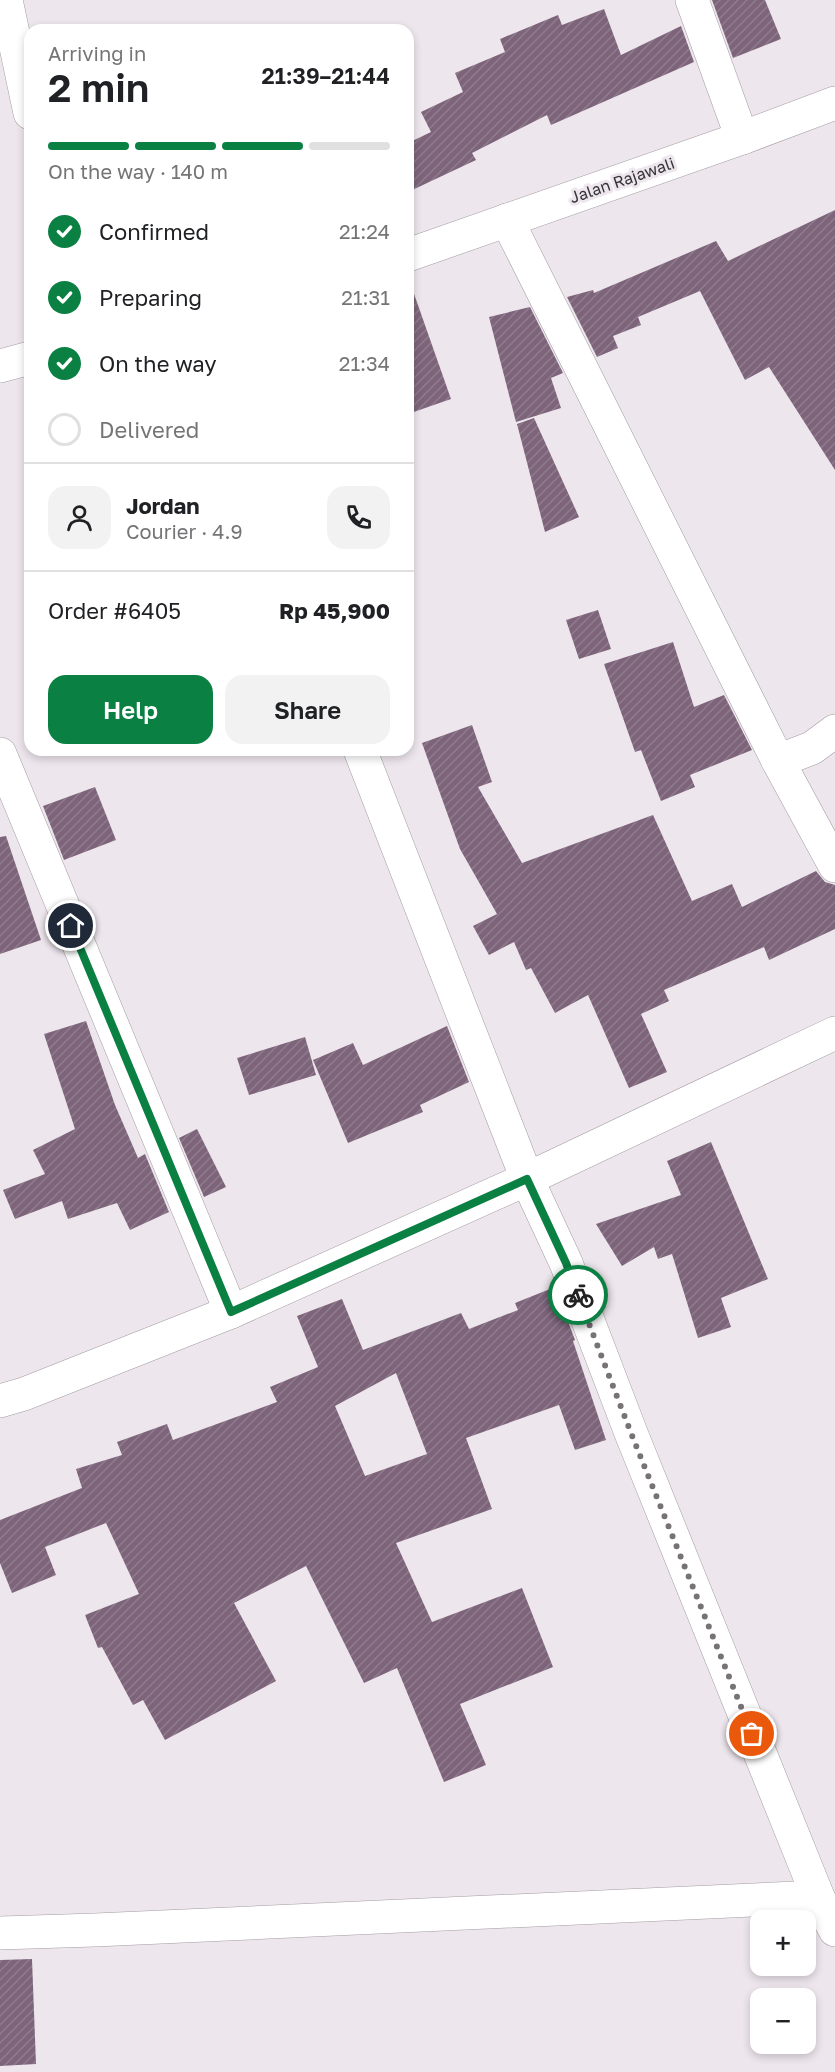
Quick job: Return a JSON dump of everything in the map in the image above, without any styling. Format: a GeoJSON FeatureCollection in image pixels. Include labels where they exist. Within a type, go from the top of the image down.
{"type":"FeatureCollection","features":[{"type":"Feature","properties":{"kind":"street"},"geometry":{"type":"LineString","coordinates":[[6,0],[24,85]]}},
{"type":"Feature","properties":{"kind":"street"},"geometry":{"type":"LineString","coordinates":[[692,0],[742,138]]}},
{"type":"Feature","properties":{"kind":"street","name":"Jalan Rajawali"},"geometry":{"type":"LineString","coordinates":[[414,253],[835,103]]}},
{"type":"Feature","properties":{"kind":"street"},"geometry":{"type":"LineString","coordinates":[[507,220],[778,761],[835,866]]}},
{"type":"Feature","properties":{"kind":"street"},"geometry":{"type":"LineString","coordinates":[[0,366],[24,360]]}},
{"type":"Feature","properties":{"kind":"street"},"geometry":{"type":"LineString","coordinates":[[778,761],[813,748],[835,732]]}},
{"type":"Feature","properties":{"kind":"street"},"geometry":{"type":"LineString","coordinates":[[0,754],[231,1312]]}},
{"type":"Feature","properties":{"kind":"street"},"geometry":{"type":"LineString","coordinates":[[362,756],[527,1179],[566,1263],[635,1444],[818,1897],[835,1930]]}},
{"type":"Feature","properties":{"kind":"street"},"geometry":{"type":"LineString","coordinates":[[0,1401],[231,1312],[527,1179],[835,1033]]}},
{"type":"Feature","properties":{"kind":"street"},"geometry":{"type":"LineString","coordinates":[[0,1933],[818,1897]]}},
{"type":"Feature","properties":{"kind":"building"},"geometry":{"type":"Polygon","coordinates":[[[712,0],[765,0],[781,39],[733,58],[712,0]]]}},
{"type":"Feature","properties":{"kind":"building"},"geometry":{"type":"Polygon","coordinates":[[[604,9],[621,55],[681,26],[694,62],[551,125],[547,115],[472,153],[476,160],[414,189],[414,140],[431,132],[421,112],[463,92],[455,73],[505,52],[500,39],[558,15],[562,25],[604,9]]]}},
{"type":"Feature","properties":{"kind":"building"},"geometry":{"type":"Polygon","coordinates":[[[835,210],[835,470],[769,367],[745,380],[700,291],[638,317],[641,325],[613,336],[618,348],[597,357],[567,297],[593,290],[594,293],[716,241],[728,261],[835,210]]]}},
{"type":"Feature","properties":{"kind":"building"},"geometry":{"type":"Polygon","coordinates":[[[414,294],[451,399],[414,412],[414,294]]]}},
{"type":"Feature","properties":{"kind":"building"},"geometry":{"type":"Polygon","coordinates":[[[530,307],[563,373],[551,378],[561,408],[516,422],[489,317],[530,307]]]}},
{"type":"Feature","properties":{"kind":"building"},"geometry":{"type":"Polygon","coordinates":[[[534,418],[579,517],[545,532],[517,424],[534,418]]]}},
{"type":"Feature","properties":{"kind":"building"},"geometry":{"type":"Polygon","coordinates":[[[598,610],[611,649],[579,659],[566,620],[598,610]]]}},
{"type":"Feature","properties":{"kind":"building"},"geometry":{"type":"Polygon","coordinates":[[[673,642],[694,707],[724,695],[752,750],[690,775],[695,787],[661,801],[641,750],[635,752],[604,664],[673,642]]]}},
{"type":"Feature","properties":{"kind":"building"},"geometry":{"type":"Polygon","coordinates":[[[472,725],[492,782],[478,787],[522,863],[653,815],[692,901],[732,884],[742,907],[816,871],[825,882],[835,885],[835,929],[769,960],[764,947],[664,990],[669,1001],[641,1014],[667,1072],[629,1088],[588,995],[555,1013],[531,968],[526,970],[514,942],[489,955],[473,926],[497,914],[460,849],[422,743],[472,725]]]}},
{"type":"Feature","properties":{"kind":"building"},"geometry":{"type":"Polygon","coordinates":[[[95,787],[116,840],[64,860],[43,806],[95,787]]]}},
{"type":"Feature","properties":{"kind":"building"},"geometry":{"type":"Polygon","coordinates":[[[6,836],[41,940],[0,954],[0,837],[6,836]]]}},
{"type":"Feature","properties":{"kind":"building"},"geometry":{"type":"Polygon","coordinates":[[[86,1021],[115,1105],[138,1158],[145,1154],[169,1212],[130,1230],[117,1203],[68,1219],[62,1201],[15,1219],[3,1190],[45,1174],[33,1150],[75,1129],[44,1034],[86,1021]]]}},
{"type":"Feature","properties":{"kind":"building"},"geometry":{"type":"Polygon","coordinates":[[[447,1026],[469,1082],[420,1105],[423,1112],[348,1143],[313,1060],[353,1043],[363,1065],[447,1026]]]}},
{"type":"Feature","properties":{"kind":"building"},"geometry":{"type":"Polygon","coordinates":[[[305,1037],[316,1075],[249,1095],[237,1058],[305,1037]]]}},
{"type":"Feature","properties":{"kind":"building"},"geometry":{"type":"Polygon","coordinates":[[[197,1129],[226,1187],[204,1197],[179,1138],[197,1129]]]}},
{"type":"Feature","properties":{"kind":"building"},"geometry":{"type":"Polygon","coordinates":[[[711,1142],[768,1279],[721,1298],[731,1327],[698,1338],[672,1254],[658,1259],[654,1247],[622,1266],[596,1224],[681,1195],[667,1161],[711,1142]]]}},
{"type":"Feature","properties":{"kind":"building"},"geometry":{"type":"Polygon","coordinates":[[[555,1287],[575,1340],[573,1341],[606,1440],[575,1450],[559,1405],[466,1438],[492,1509],[396,1543],[432,1622],[522,1588],[553,1667],[460,1704],[486,1765],[444,1782],[397,1668],[364,1683],[306,1566],[234,1603],[276,1681],[165,1740],[143,1700],[133,1705],[102,1647],[98,1648],[85,1615],[139,1594],[106,1523],[45,1547],[56,1575],[12,1593],[0,1563],[0,1520],[82,1488],[76,1469],[122,1455],[117,1442],[167,1424],[173,1440],[277,1402],[270,1387],[318,1367],[297,1316],[342,1299],[363,1350],[461,1313],[469,1329],[518,1310],[515,1303],[555,1287]],[[396,1373],[335,1406],[365,1476],[427,1454],[396,1373]]]}},
{"type":"Feature","properties":{"kind":"building"},"geometry":{"type":"Polygon","coordinates":[[[32,1959],[36,2064],[0,2066],[0,1960],[32,1959]]]}},
{"type":"Feature","properties":{"kind":"way so far"},"geometry":{"type":"LineString","coordinates":[[578,1295],[752,1734]]}},
{"type":"Feature","properties":{"kind":"route"},"geometry":{"type":"LineString","coordinates":[[71,926],[231,1312],[527,1179],[566,1263],[578,1295]]}}]}
